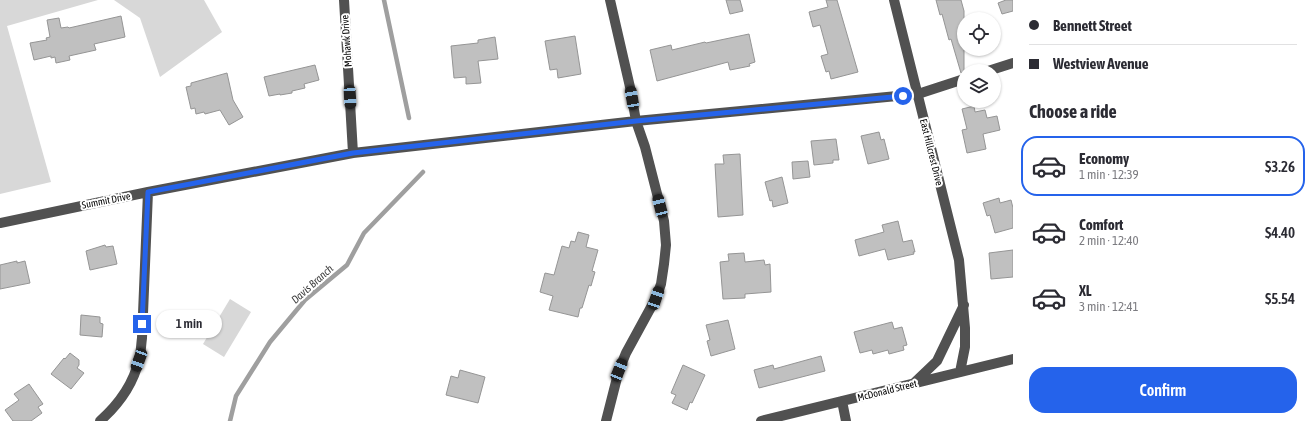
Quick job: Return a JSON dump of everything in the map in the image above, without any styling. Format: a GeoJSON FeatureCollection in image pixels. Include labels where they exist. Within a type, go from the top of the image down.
{"type":"FeatureCollection","features":[{"type":"Feature","properties":{"kind":"street","name":"Mohawk Drive"},"geometry":{"type":"LineString","coordinates":[[344,0],[353,153]]}},
{"type":"Feature","properties":{"kind":"street"},"geometry":{"type":"LineString","coordinates":[[606,421],[619,370],[626,353],[656,298],[661,284],[666,244],[664,221],[645,147],[636,121],[630,87],[610,0]]}},
{"type":"Feature","properties":{"kind":"street","name":"East Hillcrest Drive"},"geometry":{"type":"LineString","coordinates":[[894,0],[959,260],[966,328],[965,347],[960,372]]}},
{"type":"Feature","properties":{"kind":"street"},"geometry":{"type":"LineString","coordinates":[[1001,67],[1013,63]]}},
{"type":"Feature","properties":{"kind":"street","name":"Summit Drive"},"geometry":{"type":"LineString","coordinates":[[0,223],[148,192],[353,153],[636,121],[918,94],[957,81]]}},
{"type":"Feature","properties":{"kind":"street"},"geometry":{"type":"LineString","coordinates":[[100,421],[112,410],[123,396],[132,380],[139,360],[142,338],[148,192]]}},
{"type":"Feature","properties":{"kind":"street"},"geometry":{"type":"LineString","coordinates":[[914,383],[937,361],[964,305]]}},
{"type":"Feature","properties":{"kind":"street","name":"McDonald Street"},"geometry":{"type":"LineString","coordinates":[[761,421],[1013,359]]}},
{"type":"Feature","properties":{"kind":"street"},"geometry":{"type":"LineString","coordinates":[[842,401],[846,421]]}},
{"type":"Feature","properties":{"kind":"shaded area"},"geometry":{"type":"Polygon","coordinates":[[[0,0],[98,0],[7,26],[51,182],[0,194],[0,0]]]}},
{"type":"Feature","properties":{"kind":"shaded area"},"geometry":{"type":"Polygon","coordinates":[[[114,0],[204,0],[222,32],[160,77],[140,18],[114,0]]]}},
{"type":"Feature","properties":{"kind":"shaded area"},"geometry":{"type":"Polygon","coordinates":[[[230,299],[251,312],[224,357],[203,344],[230,299]]]}},
{"type":"Feature","properties":{"kind":"building"},"geometry":{"type":"Polygon","coordinates":[[[726,0],[740,0],[743,11],[730,14],[726,0]]]}},
{"type":"Feature","properties":{"kind":"building"},"geometry":{"type":"Polygon","coordinates":[[[826,0],[837,0],[858,72],[831,79],[829,71],[826,72],[821,56],[828,54],[820,25],[813,27],[809,12],[828,7],[826,0]]]}},
{"type":"Feature","properties":{"kind":"building"},"geometry":{"type":"Polygon","coordinates":[[[936,0],[961,0],[964,12],[957,12],[957,56],[964,56],[964,64],[958,64],[951,39],[949,40],[942,14],[940,15],[936,0]]]}},
{"type":"Feature","properties":{"kind":"building"},"geometry":{"type":"Polygon","coordinates":[[[1006,0],[1013,0],[1013,11],[1002,14],[998,3],[1006,0]]]}},
{"type":"Feature","properties":{"kind":"building"},"geometry":{"type":"Polygon","coordinates":[[[121,16],[125,37],[94,44],[96,50],[69,56],[70,60],[56,63],[55,57],[51,58],[51,56],[34,60],[30,43],[47,40],[46,38],[50,37],[47,20],[59,18],[61,28],[69,28],[121,16]]]}},
{"type":"Feature","properties":{"kind":"building"},"geometry":{"type":"Polygon","coordinates":[[[749,34],[755,62],[749,64],[750,66],[730,70],[728,62],[657,81],[650,50],[671,45],[672,50],[749,34]]]}},
{"type":"Feature","properties":{"kind":"building"},"geometry":{"type":"Polygon","coordinates":[[[575,36],[581,74],[558,78],[557,69],[550,70],[545,41],[575,36]]]}},
{"type":"Feature","properties":{"kind":"building"},"geometry":{"type":"Polygon","coordinates":[[[495,37],[498,59],[478,61],[481,83],[466,84],[466,77],[454,78],[451,46],[478,43],[478,40],[495,37]]]}},
{"type":"Feature","properties":{"kind":"building"},"geometry":{"type":"Polygon","coordinates":[[[315,65],[319,80],[304,84],[305,88],[292,91],[292,93],[269,96],[264,77],[315,65]]]}},
{"type":"Feature","properties":{"kind":"building"},"geometry":{"type":"Polygon","coordinates":[[[227,73],[233,100],[243,117],[229,125],[220,110],[205,114],[204,112],[196,114],[195,108],[191,109],[186,87],[191,86],[191,83],[227,73]]]}},
{"type":"Feature","properties":{"kind":"building"},"geometry":{"type":"Polygon","coordinates":[[[974,108],[975,112],[985,110],[987,118],[997,116],[1000,130],[983,134],[986,149],[967,153],[962,130],[967,129],[962,109],[974,108]]]}},
{"type":"Feature","properties":{"kind":"building"},"geometry":{"type":"Polygon","coordinates":[[[879,132],[881,140],[884,139],[889,159],[868,164],[861,136],[879,132]]]}},
{"type":"Feature","properties":{"kind":"building"},"geometry":{"type":"Polygon","coordinates":[[[836,139],[839,160],[833,160],[833,163],[814,165],[811,141],[836,139]]]}},
{"type":"Feature","properties":{"kind":"building"},"geometry":{"type":"Polygon","coordinates":[[[740,154],[743,215],[718,217],[715,164],[724,164],[723,155],[740,154]]]}},
{"type":"Feature","properties":{"kind":"building"},"geometry":{"type":"Polygon","coordinates":[[[808,161],[810,177],[793,179],[792,162],[808,161]]]}},
{"type":"Feature","properties":{"kind":"building"},"geometry":{"type":"Polygon","coordinates":[[[782,177],[788,203],[773,207],[765,182],[782,177]]]}},
{"type":"Feature","properties":{"kind":"building"},"geometry":{"type":"Polygon","coordinates":[[[999,198],[1000,203],[1011,200],[1013,208],[1013,228],[995,233],[990,215],[987,216],[983,203],[999,198]]]}},
{"type":"Feature","properties":{"kind":"building"},"geometry":{"type":"Polygon","coordinates":[[[898,221],[903,242],[912,240],[915,252],[913,252],[914,254],[888,260],[885,249],[859,256],[855,240],[884,232],[882,225],[898,221]]]}},
{"type":"Feature","properties":{"kind":"building"},"geometry":{"type":"Polygon","coordinates":[[[578,232],[589,235],[586,247],[598,250],[592,271],[595,272],[591,286],[589,285],[578,317],[549,310],[553,296],[540,292],[545,273],[554,275],[562,246],[569,248],[571,241],[575,242],[578,232]]]}},
{"type":"Feature","properties":{"kind":"building"},"geometry":{"type":"Polygon","coordinates":[[[105,245],[106,247],[113,246],[117,264],[90,270],[86,251],[105,245]]]}},
{"type":"Feature","properties":{"kind":"building"},"geometry":{"type":"Polygon","coordinates":[[[1013,250],[1013,277],[991,279],[989,253],[1013,250]]]}},
{"type":"Feature","properties":{"kind":"building"},"geometry":{"type":"Polygon","coordinates":[[[744,253],[745,262],[764,260],[765,265],[770,264],[771,292],[745,294],[745,298],[723,299],[720,262],[729,261],[728,254],[744,253]]]}},
{"type":"Feature","properties":{"kind":"building"},"geometry":{"type":"Polygon","coordinates":[[[17,261],[17,263],[25,261],[30,283],[0,289],[0,265],[17,261]]]}},
{"type":"Feature","properties":{"kind":"building"},"geometry":{"type":"Polygon","coordinates":[[[81,315],[100,317],[100,323],[103,324],[102,337],[80,335],[81,315]]]}},
{"type":"Feature","properties":{"kind":"building"},"geometry":{"type":"Polygon","coordinates":[[[728,320],[735,349],[711,356],[707,341],[710,340],[706,325],[728,320]]]}},
{"type":"Feature","properties":{"kind":"building"},"geometry":{"type":"Polygon","coordinates":[[[892,322],[894,329],[902,327],[907,345],[903,346],[904,350],[889,354],[888,350],[873,354],[872,350],[860,353],[854,332],[892,322]]]}},
{"type":"Feature","properties":{"kind":"building"},"geometry":{"type":"Polygon","coordinates":[[[70,353],[79,360],[79,365],[77,368],[84,373],[71,389],[51,374],[70,353]]]}},
{"type":"Feature","properties":{"kind":"building"},"geometry":{"type":"Polygon","coordinates":[[[821,356],[825,371],[759,388],[754,370],[773,365],[774,369],[821,356]]]}},
{"type":"Feature","properties":{"kind":"building"},"geometry":{"type":"Polygon","coordinates":[[[683,365],[705,375],[692,403],[690,402],[687,410],[672,403],[676,395],[671,393],[683,365]]]}},
{"type":"Feature","properties":{"kind":"building"},"geometry":{"type":"Polygon","coordinates":[[[460,370],[485,377],[478,403],[446,395],[451,376],[458,378],[460,370]]]}},
{"type":"Feature","properties":{"kind":"building"},"geometry":{"type":"Polygon","coordinates":[[[29,384],[43,404],[38,407],[42,413],[31,421],[13,421],[5,410],[19,400],[14,394],[29,384]]]}},
{"type":"Feature","properties":{"kind":"waterway","name":"Davis Branch"},"geometry":{"type":"LineString","coordinates":[[384,0],[409,118]]}},
{"type":"Feature","properties":{"kind":"waterway","name":"Davis Branch"},"geometry":{"type":"LineString","coordinates":[[230,421],[236,396],[270,342],[305,300],[347,265],[364,233],[423,172]]}},
{"type":"Feature","properties":{"kind":"route"},"geometry":{"type":"LineString","coordinates":[[142,324],[148,192],[353,153],[636,121],[903,96]]}}]}
